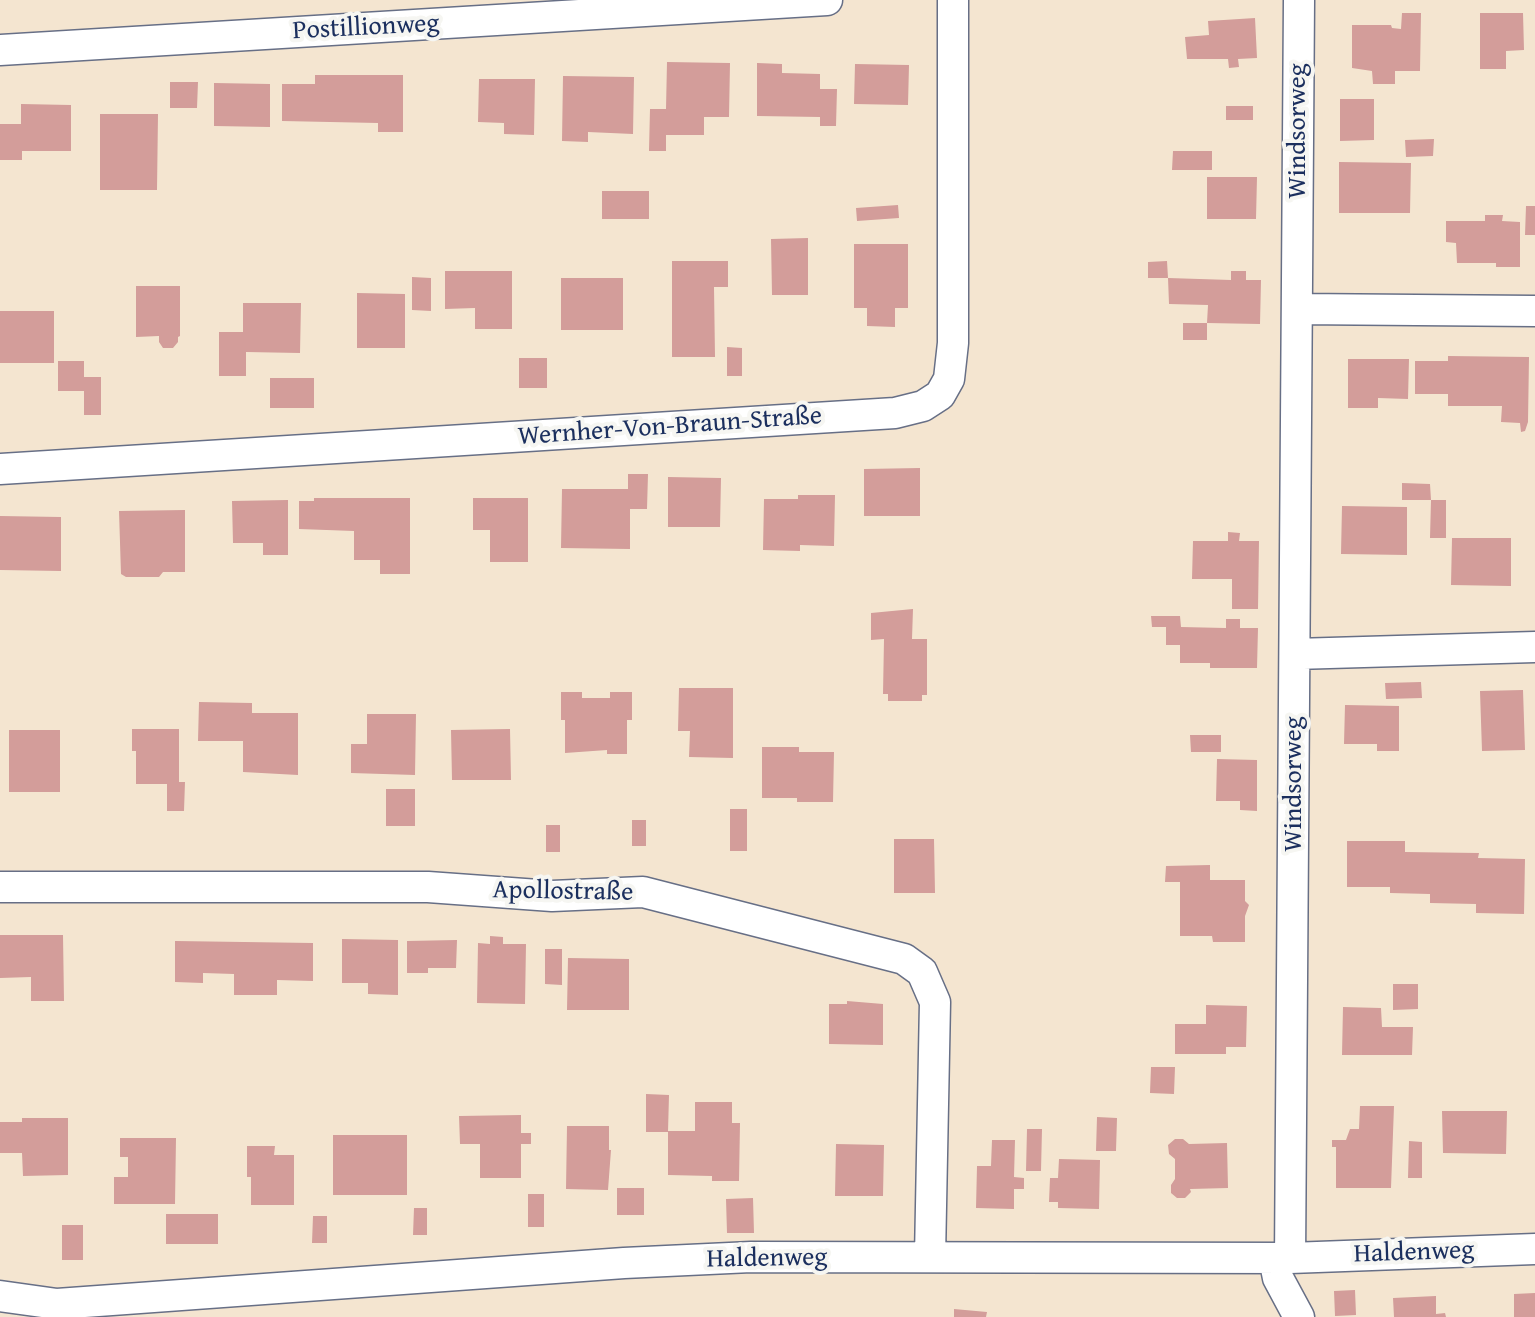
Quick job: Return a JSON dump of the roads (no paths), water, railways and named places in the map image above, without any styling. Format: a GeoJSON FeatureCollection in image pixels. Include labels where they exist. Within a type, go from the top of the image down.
{"type":"FeatureCollection","features":[{"type":"Feature","properties":{"kind":"street","name":"Postillionweg"},"geometry":{"type":"LineString","coordinates":[[0,50],[827,0]]}},
{"type":"Feature","properties":{"kind":"street","name":"Wernher-Von-Braun-Straße"},"geometry":{"type":"LineString","coordinates":[[0,469],[895,413],[923,406],[940,395],[949,379],[953,343],[953,0]]}},
{"type":"Feature","properties":{"kind":"street","name":"Windsorweg"},"geometry":{"type":"LineString","coordinates":[[1299,0],[1295,654],[1282,1258],[1278,1278],[1299,1317]]}},
{"type":"Feature","properties":{"kind":"street"},"geometry":{"type":"LineString","coordinates":[[1298,309],[1535,311]]}},
{"type":"Feature","properties":{"kind":"street"},"geometry":{"type":"LineString","coordinates":[[1295,654],[1535,647]]}},
{"type":"Feature","properties":{"kind":"street","name":"Apollostraße"},"geometry":{"type":"LineString","coordinates":[[0,887],[428,887],[552,896],[643,892],[904,959],[922,972],[935,1002],[930,1257]]}},
{"type":"Feature","properties":{"kind":"street","name":"Haldenweg"},"geometry":{"type":"LineString","coordinates":[[0,1296],[57,1304],[624,1263],[751,1257],[1282,1258],[1535,1249]]}}]}
